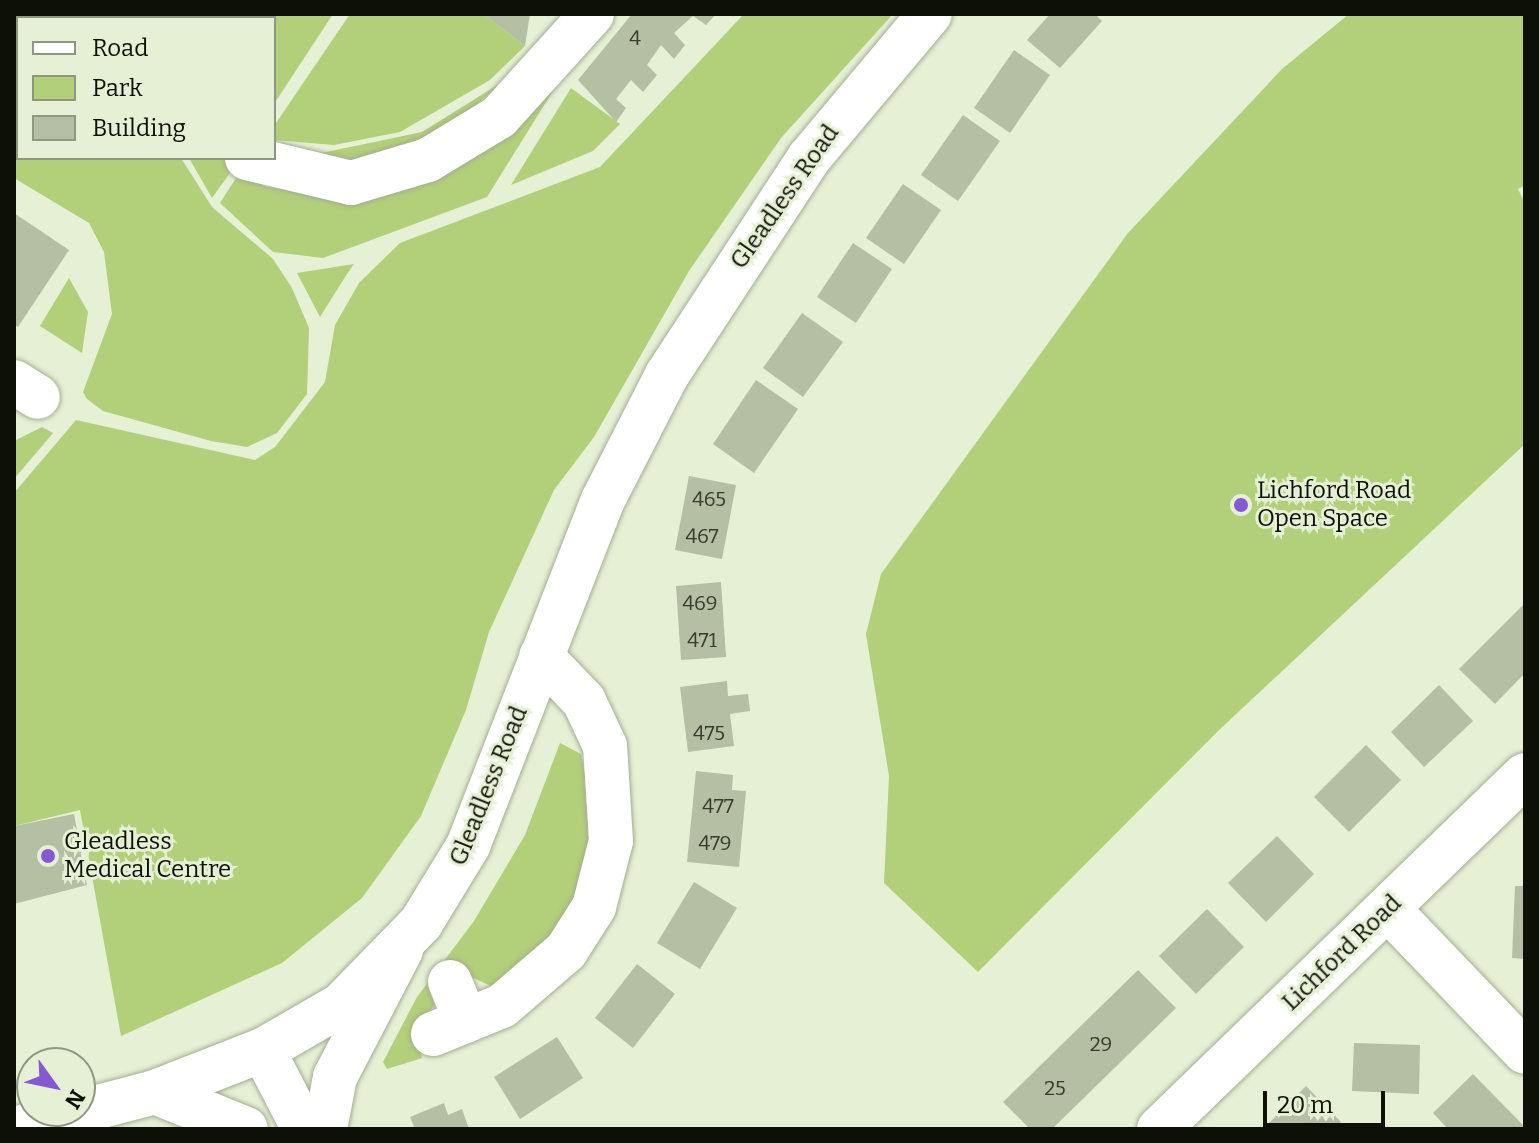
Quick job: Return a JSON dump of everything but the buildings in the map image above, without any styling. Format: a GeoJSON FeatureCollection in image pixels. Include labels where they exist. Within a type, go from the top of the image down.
{"type":"FeatureCollection","features":[{"type":"Feature","properties":{"kind":"street"},"geometry":{"type":"LineString","coordinates":[[255,160],[351,183],[428,160],[499,117],[592,14]]}},
{"type":"Feature","properties":{"kind":"street","name":"Gleadless Road"},"geometry":{"type":"LineString","coordinates":[[14,1129],[155,1092],[263,1050],[341,1005],[406,941],[468,846],[619,464],[667,375],[809,158],[930,14]]}},
{"type":"Feature","properties":{"kind":"street"},"geometry":{"type":"LineString","coordinates":[[450,1012],[502,1006],[566,951],[594,907],[611,841],[605,746],[584,701],[541,656]]}},
{"type":"Feature","properties":{"kind":"street","name":"Lichford Road"},"geometry":{"type":"LineString","coordinates":[[1159,1129],[1525,775]]}},
{"type":"Feature","properties":{"kind":"street"},"geometry":{"type":"LineString","coordinates":[[1388,909],[1525,1052]]}},
{"type":"Feature","properties":{"kind":"street"},"geometry":{"type":"LineString","coordinates":[[325,1129],[335,1077],[406,941]]}},
{"type":"Feature","properties":{"kind":"street"},"geometry":{"type":"LineString","coordinates":[[263,1050],[304,1129]]}},
{"type":"Feature","properties":{"kind":"street"},"geometry":{"type":"LineString","coordinates":[[155,1092],[246,1129]]}},
{"type":"Feature","properties":{"kind":"green space"},"geometry":{"type":"Polygon","coordinates":[[[14,14],[52,16],[16,16],[16,160],[182,160],[212,207],[273,259],[292,288],[309,328],[307,394],[277,433],[247,447],[211,441],[103,411],[87,399],[83,392],[112,314],[104,252],[89,223],[14,178],[14,14]]]}},
{"type":"Feature","properties":{"kind":"green space"},"geometry":{"type":"Polygon","coordinates":[[[172,14],[333,14],[276,101],[276,16],[172,14]]]}},
{"type":"Feature","properties":{"kind":"green space"},"geometry":{"type":"Polygon","coordinates":[[[350,14],[483,14],[525,46],[490,80],[400,132],[334,145],[276,140],[276,123],[350,14]]]}},
{"type":"Feature","properties":{"kind":"green space"},"geometry":{"type":"Polygon","coordinates":[[[744,14],[893,14],[781,138],[689,271],[594,437],[554,490],[489,632],[466,710],[421,816],[362,898],[282,963],[121,1036],[80,810],[14,826],[14,493],[76,420],[255,460],[275,447],[325,382],[335,325],[359,283],[400,243],[600,167],[744,14]]]}},
{"type":"Feature","properties":{"kind":"green space","name":"Lichford Road Open Space"},"geometry":{"type":"Polygon","coordinates":[[[1349,14],[1525,14],[1525,185],[1518,189],[1525,203],[1525,444],[1218,731],[978,972],[884,883],[889,776],[866,634],[881,574],[1128,233],[1282,69],[1349,14]]]}},
{"type":"Feature","properties":{"kind":"green space"},"geometry":{"type":"Polygon","coordinates":[[[561,78],[487,197],[323,258],[273,252],[220,203],[240,172],[266,187],[349,198],[561,78]]]}},
{"type":"Feature","properties":{"kind":"green space"},"geometry":{"type":"Polygon","coordinates":[[[507,79],[436,138],[337,168],[312,155],[422,132],[507,79]]]}},
{"type":"Feature","properties":{"kind":"green space"},"geometry":{"type":"Polygon","coordinates":[[[571,88],[620,124],[593,151],[511,185],[571,88]]]}},
{"type":"Feature","properties":{"kind":"green space"},"geometry":{"type":"Polygon","coordinates":[[[190,160],[228,160],[235,166],[212,198],[190,160]]]}},
{"type":"Feature","properties":{"kind":"green space"},"geometry":{"type":"Polygon","coordinates":[[[354,264],[347,274],[320,317],[297,273],[354,264]]]}},
{"type":"Feature","properties":{"kind":"green space"},"geometry":{"type":"Polygon","coordinates":[[[69,278],[88,312],[82,353],[40,326],[69,278]]]}},
{"type":"Feature","properties":{"kind":"green space"},"geometry":{"type":"Polygon","coordinates":[[[42,427],[53,433],[14,479],[14,441],[42,427]]]}},
{"type":"Feature","properties":{"kind":"green space"},"geometry":{"type":"Polygon","coordinates":[[[560,743],[581,754],[596,833],[580,912],[498,989],[471,977],[439,997],[417,1033],[422,1058],[387,1069],[383,1062],[417,997],[474,921],[525,835],[560,743]]]}},
{"type":"Feature","properties":{"kind":"place","name":"Lichford Road Open Space"},"geometry":{"type":"Point","coordinates":[1241,505]}},
{"type":"Feature","properties":{"kind":"place","name":"Gleadless Medical Centre"},"geometry":{"type":"Point","coordinates":[48,856]}}]}
